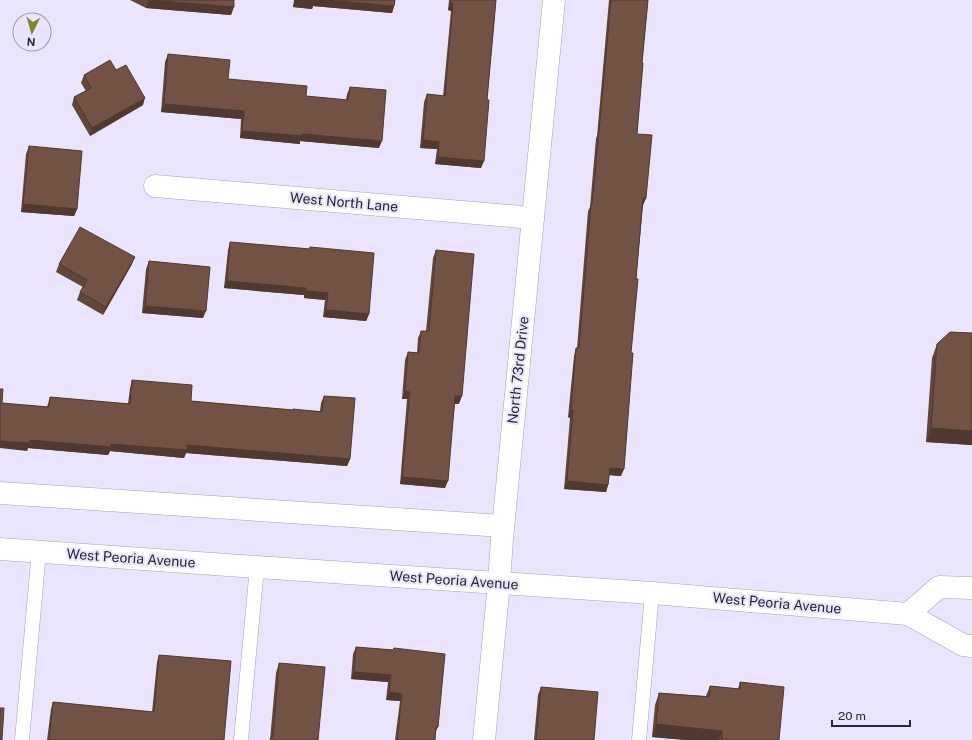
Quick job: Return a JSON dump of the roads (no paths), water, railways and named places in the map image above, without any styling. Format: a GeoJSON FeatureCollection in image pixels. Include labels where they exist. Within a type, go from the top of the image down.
{"type":"FeatureCollection","features":[{"type":"Feature","properties":{"kind":"street","name":"North 73rd Drive"},"geometry":{"type":"LineString","coordinates":[[484,740],[503,526],[554,0]]}},
{"type":"Feature","properties":{"kind":"street","name":"West North Lane"},"geometry":{"type":"LineString","coordinates":[[155,186],[533,218]]}},
{"type":"Feature","properties":{"kind":"street"},"geometry":{"type":"LineString","coordinates":[[0,493],[503,526]]}},
{"type":"Feature","properties":{"kind":"street","name":"West Peoria Avenue"},"geometry":{"type":"LineString","coordinates":[[0,549],[257,568],[652,593],[908,614],[963,645],[972,646]]}},
{"type":"Feature","properties":{"kind":"street"},"geometry":{"type":"LineString","coordinates":[[908,614],[939,587],[972,588]]}},
{"type":"Feature","properties":{"kind":"lane"},"geometry":{"type":"LineString","coordinates":[[22,740],[39,551]]}},
{"type":"Feature","properties":{"kind":"lane"},"geometry":{"type":"LineString","coordinates":[[241,740],[257,568]]}},
{"type":"Feature","properties":{"kind":"lane"},"geometry":{"type":"LineString","coordinates":[[639,740],[652,593]]}}]}
